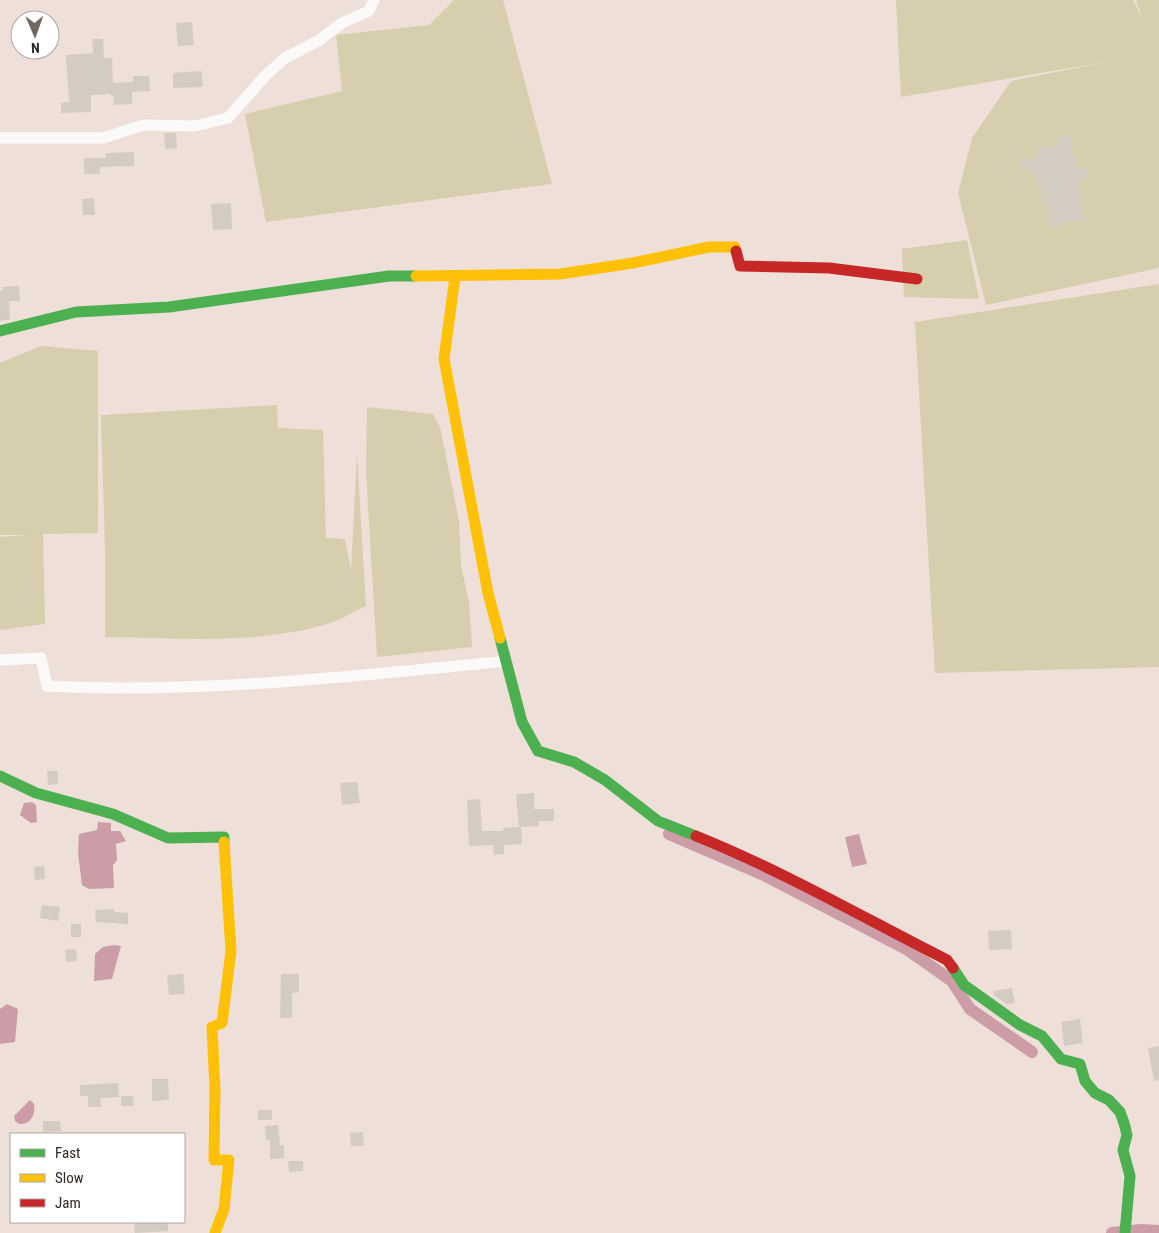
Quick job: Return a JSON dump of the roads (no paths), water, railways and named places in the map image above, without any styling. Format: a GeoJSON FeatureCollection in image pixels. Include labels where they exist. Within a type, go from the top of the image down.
{"type":"FeatureCollection","features":[{"type":"Feature","properties":{"kind":"street"},"geometry":{"type":"LineString","coordinates":[[0,138],[102,138],[143,125],[195,126],[228,118],[264,77],[285,58],[318,41],[342,23],[369,11],[374,0]]}},
{"type":"Feature","properties":{"kind":"street"},"geometry":{"type":"LineString","coordinates":[[0,331],[76,312],[169,307],[389,276],[455,277],[560,274],[633,263],[709,247],[735,247],[740,266],[829,268],[917,279]]}},
{"type":"Feature","properties":{"kind":"street"},"geometry":{"type":"LineString","coordinates":[[455,277],[444,359],[488,593],[522,722],[538,751],[574,762],[605,780],[658,821],[736,852],[832,899],[868,920],[947,960],[964,985],[1020,1025],[1042,1036],[1060,1058],[1080,1064],[1086,1081],[1095,1093],[1109,1100],[1120,1112],[1124,1123],[1127,1135],[1124,1150],[1130,1176],[1125,1215],[1126,1233]]}},
{"type":"Feature","properties":{"kind":"street"},"geometry":{"type":"LineString","coordinates":[[0,660],[41,658],[47,686],[107,689],[310,678],[506,660]]}},
{"type":"Feature","properties":{"kind":"street"},"geometry":{"type":"LineString","coordinates":[[0,776],[36,793],[113,814],[168,838],[224,837],[231,951],[222,1022],[212,1027],[215,1089],[214,1160],[229,1160],[224,1209],[215,1233]]}},
{"type":"Feature","properties":{"kind":"waterway"},"geometry":{"type":"LineString","coordinates":[[669,834],[764,875],[908,950],[952,981],[970,1009],[1032,1052]]}},
{"type":"Feature","properties":{"kind":"waterway"},"geometry":{"type":"LineString","coordinates":[[1112,1233],[1141,1230],[1159,1231]]}}]}
